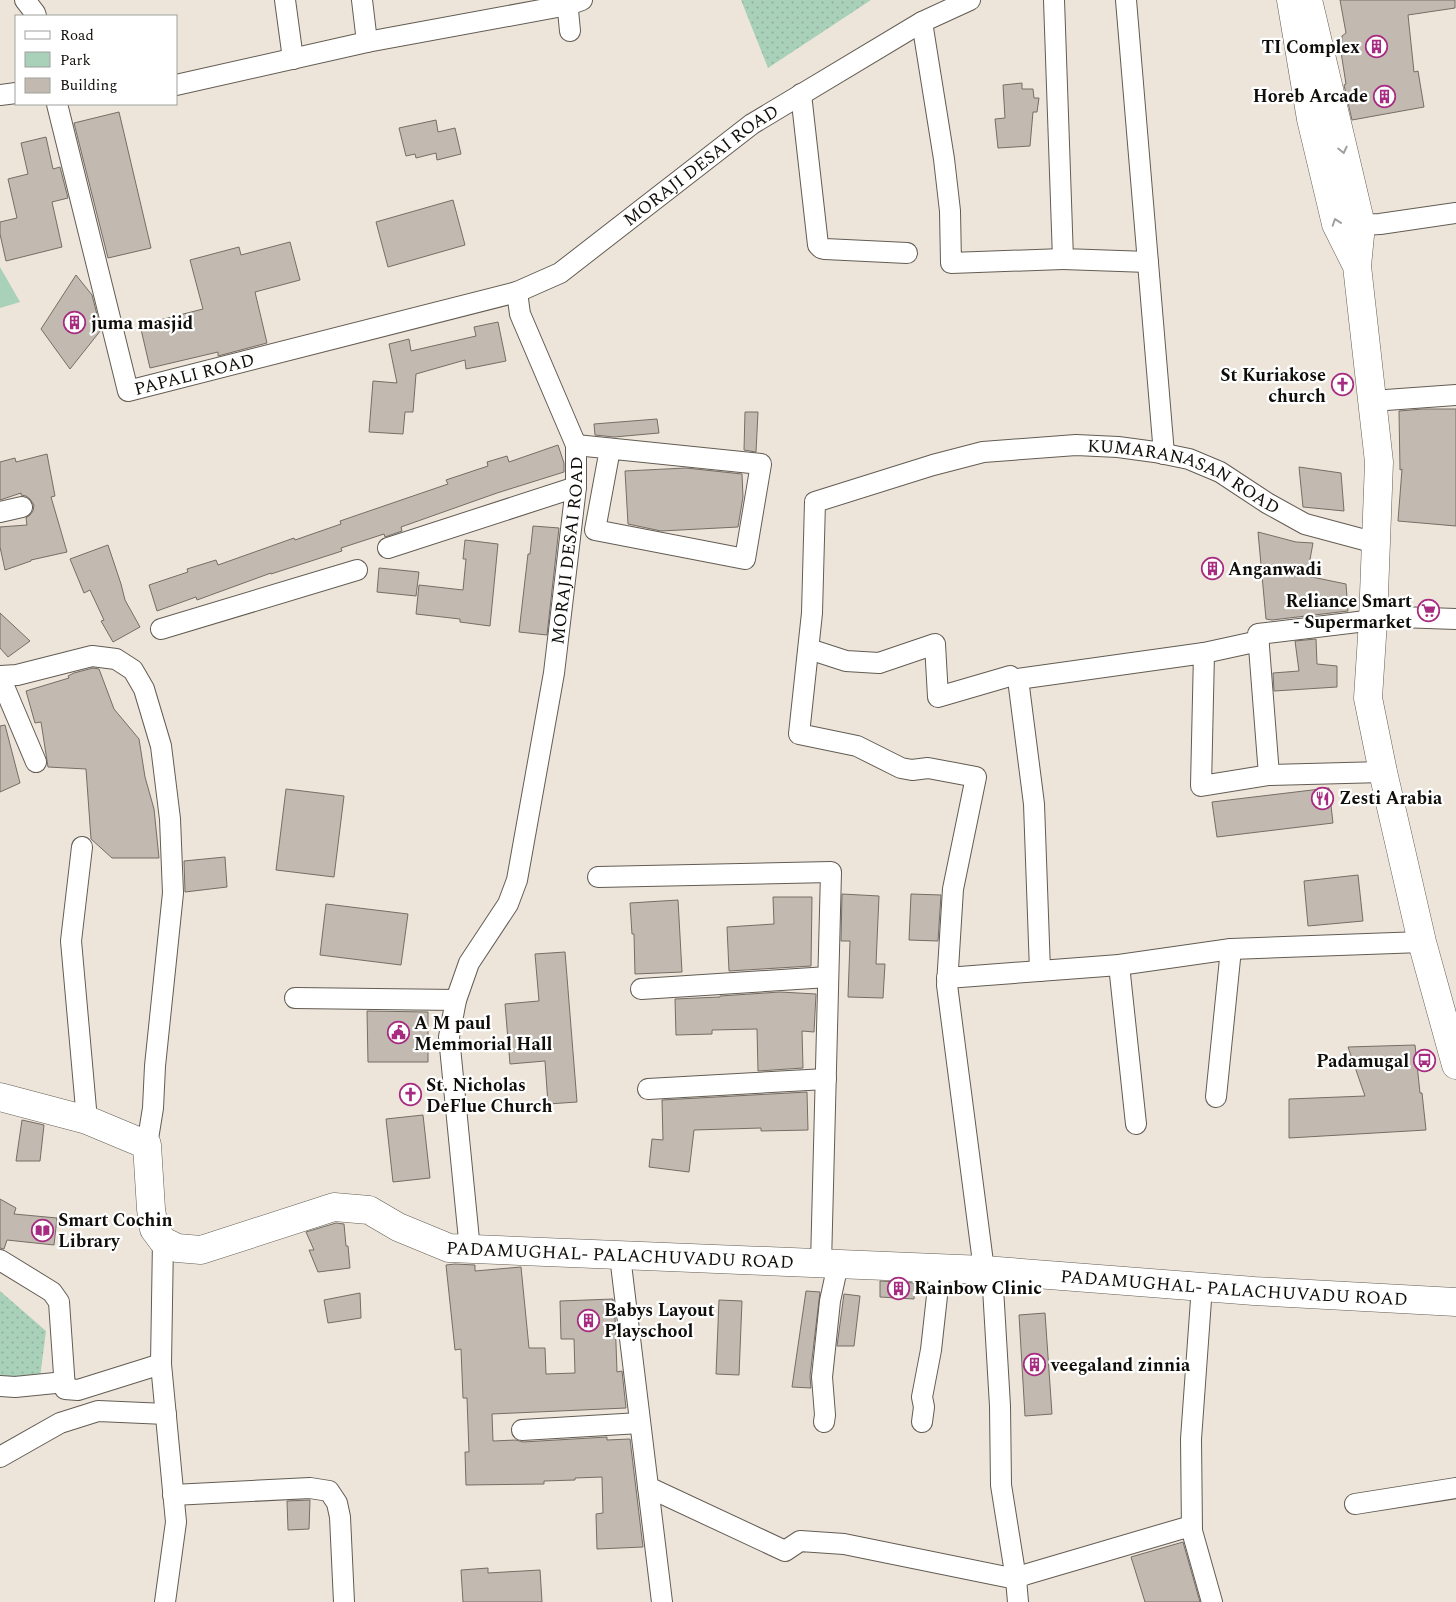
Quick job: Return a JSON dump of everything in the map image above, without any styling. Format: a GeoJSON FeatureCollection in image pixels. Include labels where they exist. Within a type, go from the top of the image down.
{"type":"FeatureCollection","features":[{"type":"Feature","properties":{"kind":"main road"},"geometry":{"type":"LineString","coordinates":[[1291,0],[1325,124],[1361,225],[1357,266],[1379,462],[1368,698],[1422,942],[1456,1065]]}},
{"type":"Feature","properties":{"kind":"main road"},"geometry":{"type":"LineString","coordinates":[[1308,0],[1336,224],[1357,266]]}},
{"type":"Feature","properties":{"kind":"main road"},"geometry":{"type":"LineString","coordinates":[[0,1097],[86,1120],[147,1145],[154,1229],[163,1241]]}},
{"type":"Feature","properties":{"kind":"main road","name":"PADAMUGHAL- PALACHUVADU ROAD"},"geometry":{"type":"LineString","coordinates":[[163,1241],[177,1248],[201,1250],[334,1207],[369,1210],[398,1227],[449,1248],[470,1250],[988,1271],[1264,1291],[1456,1302]]}},
{"type":"Feature","properties":{"kind":"street"},"geometry":{"type":"LineString","coordinates":[[25,0],[36,15]]}},
{"type":"Feature","properties":{"kind":"street"},"geometry":{"type":"LineString","coordinates":[[285,0],[293,59]]}},
{"type":"Feature","properties":{"kind":"street"},"geometry":{"type":"LineString","coordinates":[[362,0],[367,42]]}},
{"type":"Feature","properties":{"kind":"street","name":"MORAJI DESAI ROAD"},"geometry":{"type":"LineString","coordinates":[[470,1250],[449,1037],[456,1000],[469,963],[508,904],[517,880],[554,673],[576,487],[576,445],[520,314],[517,292],[560,273],[752,124],[922,22],[970,0]]}},
{"type":"Feature","properties":{"kind":"street"},"geometry":{"type":"LineString","coordinates":[[1054,0],[1063,259]]}},
{"type":"Feature","properties":{"kind":"street"},"geometry":{"type":"LineString","coordinates":[[1126,0],[1164,454]]}},
{"type":"Feature","properties":{"kind":"street"},"geometry":{"type":"LineString","coordinates":[[178,85],[367,42],[572,2],[570,31]]}},
{"type":"Feature","properties":{"kind":"street"},"geometry":{"type":"LineString","coordinates":[[922,22],[944,159],[950,211],[951,263],[1063,259],[1148,262]]}},
{"type":"Feature","properties":{"kind":"street"},"geometry":{"type":"LineString","coordinates":[[0,95],[15,92]]}},
{"type":"Feature","properties":{"kind":"street"},"geometry":{"type":"LineString","coordinates":[[801,94],[818,245],[825,250],[907,253]]}},
{"type":"Feature","properties":{"kind":"street","name":"PAPALI ROAD"},"geometry":{"type":"LineString","coordinates":[[57,105],[128,391],[517,292]]}},
{"type":"Feature","properties":{"kind":"street"},"geometry":{"type":"LineString","coordinates":[[1361,225],[1456,213]]}},
{"type":"Feature","properties":{"kind":"street"},"geometry":{"type":"LineString","coordinates":[[1372,402],[1456,395]]}},
{"type":"Feature","properties":{"kind":"street","name":"KUMARANASAN ROAD"},"geometry":{"type":"LineString","coordinates":[[809,649],[816,502],[933,465],[983,452],[1076,444],[1118,447],[1189,459],[1220,472],[1267,503],[1305,524],[1376,543]]}},
{"type":"Feature","properties":{"kind":"street"},"geometry":{"type":"LineString","coordinates":[[576,445],[610,448],[761,464],[745,559],[595,530],[610,448]]}},
{"type":"Feature","properties":{"kind":"street"},"geometry":{"type":"LineString","coordinates":[[388,548],[576,487]]}},
{"type":"Feature","properties":{"kind":"street"},"geometry":{"type":"LineString","coordinates":[[0,512],[22,506]]}},
{"type":"Feature","properties":{"kind":"street"},"geometry":{"type":"LineString","coordinates":[[161,629],[357,570]]}},
{"type":"Feature","properties":{"kind":"street"},"geometry":{"type":"LineString","coordinates":[[1269,775],[1258,634],[1398,617],[1456,619]]}},
{"type":"Feature","properties":{"kind":"street"},"geometry":{"type":"LineString","coordinates":[[1040,971],[1034,804],[1018,679],[1204,652],[1258,641]]}},
{"type":"Feature","properties":{"kind":"street"},"geometry":{"type":"LineString","coordinates":[[1010,676],[938,697],[935,644],[878,663],[846,661],[809,649],[798,731],[800,735],[856,746],[901,768],[912,770],[928,768],[976,777],[953,889],[947,978],[951,1026],[988,1271],[1000,1406],[1001,1484],[1018,1602]]}},
{"type":"Feature","properties":{"kind":"street"},"geometry":{"type":"LineString","coordinates":[[1204,652],[1201,786],[1269,775],[1383,772]]}},
{"type":"Feature","properties":{"kind":"street"},"geometry":{"type":"LineString","coordinates":[[36,762],[0,676],[17,675],[92,656],[116,659],[133,670],[144,689],[160,746],[170,819],[173,893],[155,1066],[153,1108],[147,1145]]}},
{"type":"Feature","properties":{"kind":"street"},"geometry":{"type":"LineString","coordinates":[[82,847],[71,941],[86,1120]]}},
{"type":"Feature","properties":{"kind":"street"},"geometry":{"type":"LineString","coordinates":[[598,877],[831,872],[826,1079],[830,1301],[822,1376],[826,1415],[824,1422]]}},
{"type":"Feature","properties":{"kind":"street"},"geometry":{"type":"LineString","coordinates":[[947,978],[1119,965],[1232,949],[1422,942]]}},
{"type":"Feature","properties":{"kind":"street"},"geometry":{"type":"LineString","coordinates":[[1216,1097],[1232,949]]}},
{"type":"Feature","properties":{"kind":"street"},"geometry":{"type":"LineString","coordinates":[[1119,965],[1136,1124]]}},
{"type":"Feature","properties":{"kind":"street"},"geometry":{"type":"LineString","coordinates":[[641,989],[828,977]]}},
{"type":"Feature","properties":{"kind":"street"},"geometry":{"type":"LineString","coordinates":[[295,998],[456,1000]]}},
{"type":"Feature","properties":{"kind":"street"},"geometry":{"type":"LineString","coordinates":[[648,1089],[826,1079]]}},
{"type":"Feature","properties":{"kind":"street"},"geometry":{"type":"LineString","coordinates":[[163,1241],[162,1364],[176,1522],[165,1602]]}},
{"type":"Feature","properties":{"kind":"street"},"geometry":{"type":"LineString","coordinates":[[620,1256],[662,1602]]}},
{"type":"Feature","properties":{"kind":"street"},"geometry":{"type":"LineString","coordinates":[[0,1260],[52,1292],[59,1302],[66,1389],[78,1390],[162,1364]]}},
{"type":"Feature","properties":{"kind":"street"},"geometry":{"type":"LineString","coordinates":[[922,1422],[924,1407],[922,1397],[932,1350],[940,1269]]}},
{"type":"Feature","properties":{"kind":"street"},"geometry":{"type":"LineString","coordinates":[[1202,1286],[1191,1439],[1192,1531],[1212,1602]]}},
{"type":"Feature","properties":{"kind":"street"},"geometry":{"type":"LineString","coordinates":[[0,1386],[15,1388],[65,1382]]}},
{"type":"Feature","properties":{"kind":"street"},"geometry":{"type":"LineString","coordinates":[[0,1458],[60,1423],[98,1411],[166,1414]]}},
{"type":"Feature","properties":{"kind":"street"},"geometry":{"type":"LineString","coordinates":[[522,1430],[640,1423]]}},
{"type":"Feature","properties":{"kind":"street"},"geometry":{"type":"LineString","coordinates":[[648,1487],[785,1551],[800,1541],[844,1544],[1016,1579],[1024,1575],[1184,1528],[1192,1531]]}},
{"type":"Feature","properties":{"kind":"street"},"geometry":{"type":"LineString","coordinates":[[173,1495],[310,1488],[329,1491],[337,1503],[340,1517],[344,1602]]}},
{"type":"Feature","properties":{"kind":"street"},"geometry":{"type":"LineString","coordinates":[[1355,1504],[1456,1488]]}},
{"type":"Feature","properties":{"kind":"green space"},"geometry":{"type":"Polygon","coordinates":[[[741,0],[871,0],[768,68],[741,0]]]}},
{"type":"Feature","properties":{"kind":"green space"},"geometry":{"type":"Polygon","coordinates":[[[0,267],[20,302],[0,308],[0,267]]]}},
{"type":"Feature","properties":{"kind":"green space"},"geometry":{"type":"Polygon","coordinates":[[[0,1291],[46,1331],[39,1385],[0,1392],[0,1291]]]}},
{"type":"Feature","properties":{"kind":"building"},"geometry":{"type":"Polygon","coordinates":[[[1340,0],[1455,0],[1455,8],[1408,15],[1414,72],[1418,71],[1424,107],[1352,120],[1344,85],[1346,84],[1341,52],[1342,36],[1346,33],[1340,0]]]}},
{"type":"Feature","properties":{"kind":"building"},"geometry":{"type":"Polygon","coordinates":[[[1022,83],[1022,89],[1033,89],[1034,98],[1039,98],[1037,112],[1033,112],[1030,146],[998,148],[995,119],[1005,118],[1003,85],[1022,83]]]}},
{"type":"Feature","properties":{"kind":"building"},"geometry":{"type":"Polygon","coordinates":[[[119,112],[151,248],[108,258],[74,123],[119,112]]]}},
{"type":"Feature","properties":{"kind":"building"},"geometry":{"type":"Polygon","coordinates":[[[436,120],[438,132],[455,128],[461,154],[437,160],[436,153],[416,158],[415,154],[406,156],[399,128],[436,120]]]}},
{"type":"Feature","properties":{"kind":"building"},"geometry":{"type":"Polygon","coordinates":[[[46,137],[53,169],[60,167],[68,198],[52,202],[62,247],[6,261],[0,234],[0,222],[17,218],[8,179],[28,174],[21,143],[46,137]]]}},
{"type":"Feature","properties":{"kind":"building"},"geometry":{"type":"Polygon","coordinates":[[[453,200],[465,245],[388,267],[376,222],[453,200]]]}},
{"type":"Feature","properties":{"kind":"building"},"geometry":{"type":"Polygon","coordinates":[[[290,242],[300,280],[255,292],[267,343],[218,356],[218,352],[150,368],[140,325],[203,309],[190,260],[239,247],[241,255],[290,242]]]}},
{"type":"Feature","properties":{"kind":"building","name":"juma masjid"},"geometry":{"type":"Polygon","coordinates":[[[76,275],[92,295],[101,330],[70,369],[41,329],[76,275]]]}},
{"type":"Feature","properties":{"kind":"building"},"geometry":{"type":"Polygon","coordinates":[[[498,322],[506,361],[466,369],[465,360],[416,374],[413,412],[405,412],[403,434],[369,432],[373,381],[397,383],[389,344],[409,339],[411,351],[476,336],[474,327],[498,322]]]}},
{"type":"Feature","properties":{"kind":"building"},"geometry":{"type":"Polygon","coordinates":[[[1456,409],[1456,526],[1398,521],[1402,469],[1400,470],[1399,411],[1456,409]]]}},
{"type":"Feature","properties":{"kind":"building"},"geometry":{"type":"Polygon","coordinates":[[[745,412],[758,412],[756,452],[744,450],[745,412]]]}},
{"type":"Feature","properties":{"kind":"building"},"geometry":{"type":"Polygon","coordinates":[[[657,419],[659,433],[614,437],[595,435],[594,424],[657,419]]]}},
{"type":"Feature","properties":{"kind":"building"},"geometry":{"type":"Polygon","coordinates":[[[558,445],[564,463],[564,472],[497,493],[401,527],[402,531],[385,537],[384,534],[341,548],[342,551],[271,573],[197,600],[196,597],[157,611],[149,585],[188,572],[187,569],[216,560],[218,565],[294,538],[295,540],[341,524],[340,521],[448,484],[446,480],[488,466],[487,462],[507,456],[509,462],[558,445]]]}},
{"type":"Feature","properties":{"kind":"building"},"geometry":{"type":"Polygon","coordinates":[[[47,454],[55,496],[51,497],[67,552],[31,560],[5,570],[0,547],[0,527],[27,525],[26,518],[33,511],[34,505],[30,499],[21,495],[21,493],[0,500],[0,462],[15,458],[16,462],[47,454]]]}},
{"type":"Feature","properties":{"kind":"building"},"geometry":{"type":"Polygon","coordinates":[[[1299,467],[1341,473],[1344,511],[1303,507],[1299,467]]]}},
{"type":"Feature","properties":{"kind":"building"},"geometry":{"type":"Polygon","coordinates":[[[686,468],[742,474],[743,497],[738,527],[661,531],[628,524],[625,471],[686,468]]]}},
{"type":"Feature","properties":{"kind":"building"},"geometry":{"type":"Polygon","coordinates":[[[533,526],[559,528],[547,635],[519,632],[533,526]]]}},
{"type":"Feature","properties":{"kind":"building"},"geometry":{"type":"Polygon","coordinates":[[[1258,532],[1296,542],[1313,543],[1307,576],[1346,584],[1348,611],[1272,620],[1266,619],[1258,532]]]}},
{"type":"Feature","properties":{"kind":"building"},"geometry":{"type":"Polygon","coordinates":[[[465,540],[498,544],[490,626],[460,622],[460,619],[416,614],[419,585],[463,590],[466,559],[463,559],[465,540]]]}},
{"type":"Feature","properties":{"kind":"building"},"geometry":{"type":"Polygon","coordinates":[[[108,545],[125,600],[140,627],[113,642],[101,621],[104,620],[90,590],[84,593],[70,559],[108,545]]]}},
{"type":"Feature","properties":{"kind":"building"},"geometry":{"type":"Polygon","coordinates":[[[379,568],[419,572],[416,596],[377,592],[379,568]]]}},
{"type":"Feature","properties":{"kind":"building"},"geometry":{"type":"Polygon","coordinates":[[[0,613],[30,641],[8,657],[0,648],[0,613]]]}},
{"type":"Feature","properties":{"kind":"building"},"geometry":{"type":"Polygon","coordinates":[[[1316,639],[1317,664],[1337,666],[1337,687],[1274,691],[1273,673],[1299,671],[1295,641],[1316,639]]]}},
{"type":"Feature","properties":{"kind":"building"},"geometry":{"type":"Polygon","coordinates":[[[93,668],[99,669],[114,709],[139,739],[145,777],[154,809],[159,858],[112,858],[91,839],[86,769],[48,767],[41,722],[35,723],[26,691],[69,678],[68,676],[74,673],[93,668]]]}},
{"type":"Feature","properties":{"kind":"building"},"geometry":{"type":"Polygon","coordinates":[[[5,725],[20,783],[0,792],[0,726],[5,725]]]}},
{"type":"Feature","properties":{"kind":"building"},"geometry":{"type":"Polygon","coordinates":[[[1329,788],[1333,823],[1217,837],[1212,802],[1329,788]]]}},
{"type":"Feature","properties":{"kind":"building"},"geometry":{"type":"Polygon","coordinates":[[[286,789],[344,796],[334,877],[276,870],[286,789]]]}},
{"type":"Feature","properties":{"kind":"building"},"geometry":{"type":"Polygon","coordinates":[[[225,857],[227,887],[185,892],[184,861],[225,857]]]}},
{"type":"Feature","properties":{"kind":"building"},"geometry":{"type":"Polygon","coordinates":[[[1358,875],[1363,921],[1308,926],[1304,881],[1358,875]]]}},
{"type":"Feature","properties":{"kind":"building"},"geometry":{"type":"Polygon","coordinates":[[[842,894],[879,896],[876,964],[885,964],[883,998],[848,997],[850,941],[841,941],[842,894]]]}},
{"type":"Feature","properties":{"kind":"building"},"geometry":{"type":"Polygon","coordinates":[[[911,894],[941,895],[938,941],[909,940],[911,894]]]}},
{"type":"Feature","properties":{"kind":"building"},"geometry":{"type":"Polygon","coordinates":[[[773,897],[812,897],[811,966],[729,971],[727,927],[774,924],[773,897]]]}},
{"type":"Feature","properties":{"kind":"building"},"geometry":{"type":"Polygon","coordinates":[[[678,900],[682,972],[635,974],[634,934],[632,934],[630,903],[678,900]]]}},
{"type":"Feature","properties":{"kind":"building"},"geometry":{"type":"Polygon","coordinates":[[[326,904],[408,914],[401,965],[320,955],[326,904]]]}},
{"type":"Feature","properties":{"kind":"building"},"geometry":{"type":"Polygon","coordinates":[[[565,952],[577,1102],[548,1104],[545,1061],[510,1064],[505,1004],[539,1001],[535,954],[565,952]]]}},
{"type":"Feature","properties":{"kind":"building"},"geometry":{"type":"Polygon","coordinates":[[[780,992],[816,994],[814,1032],[802,1031],[803,1068],[758,1071],[757,1029],[712,1030],[712,1034],[676,1035],[675,999],[780,992]]]}},
{"type":"Feature","properties":{"kind":"building","name":"A M paul Memmorial Hall"},"geometry":{"type":"Polygon","coordinates":[[[367,1011],[428,1012],[428,1062],[368,1062],[367,1011]]]}},
{"type":"Feature","properties":{"kind":"building"},"geometry":{"type":"Polygon","coordinates":[[[1415,1045],[1426,1130],[1289,1138],[1289,1099],[1365,1096],[1348,1047],[1415,1045]]]}},
{"type":"Feature","properties":{"kind":"building"},"geometry":{"type":"Polygon","coordinates":[[[807,1092],[808,1130],[761,1131],[761,1128],[694,1130],[689,1172],[649,1167],[652,1139],[663,1140],[662,1100],[807,1092]]]}},
{"type":"Feature","properties":{"kind":"building"},"geometry":{"type":"Polygon","coordinates":[[[423,1115],[430,1178],[393,1182],[386,1119],[423,1115]]]}},
{"type":"Feature","properties":{"kind":"building"},"geometry":{"type":"Polygon","coordinates":[[[22,1120],[44,1125],[40,1161],[16,1161],[22,1120]]]}},
{"type":"Feature","properties":{"kind":"building"},"geometry":{"type":"Polygon","coordinates":[[[0,1199],[16,1208],[14,1214],[57,1218],[54,1245],[7,1240],[4,1249],[0,1248],[0,1199]]]}},
{"type":"Feature","properties":{"kind":"building"},"geometry":{"type":"Polygon","coordinates":[[[336,1223],[344,1224],[350,1268],[318,1272],[309,1250],[314,1250],[306,1232],[336,1223]]]}},
{"type":"Feature","properties":{"kind":"building"},"geometry":{"type":"Polygon","coordinates":[[[446,1265],[475,1265],[475,1271],[521,1267],[529,1348],[545,1348],[546,1374],[575,1373],[574,1339],[561,1339],[560,1301],[613,1299],[617,1372],[622,1371],[626,1408],[492,1414],[493,1441],[516,1440],[523,1442],[607,1437],[607,1440],[630,1439],[643,1547],[597,1549],[596,1514],[603,1513],[602,1477],[544,1481],[544,1484],[466,1485],[465,1452],[469,1452],[467,1398],[463,1398],[461,1349],[455,1350],[446,1265]]]}},
{"type":"Feature","properties":{"kind":"building","name":"Rainbow Clinic"},"geometry":{"type":"Polygon","coordinates":[[[880,1281],[915,1283],[914,1299],[880,1297],[880,1281]]]}},
{"type":"Feature","properties":{"kind":"building"},"geometry":{"type":"Polygon","coordinates":[[[806,1291],[820,1292],[810,1376],[811,1388],[792,1387],[806,1291]]]}},
{"type":"Feature","properties":{"kind":"building"},"geometry":{"type":"Polygon","coordinates":[[[360,1293],[361,1318],[328,1323],[324,1300],[360,1293]]]}},
{"type":"Feature","properties":{"kind":"building"},"geometry":{"type":"Polygon","coordinates":[[[844,1294],[860,1296],[854,1346],[837,1346],[844,1294]]]}},
{"type":"Feature","properties":{"kind":"building"},"geometry":{"type":"Polygon","coordinates":[[[719,1300],[742,1301],[739,1375],[716,1374],[719,1300]]]}},
{"type":"Feature","properties":{"kind":"building","name":"veegaland zinnia"},"geometry":{"type":"Polygon","coordinates":[[[1045,1313],[1052,1414],[1025,1416],[1019,1315],[1045,1313]]]}},
{"type":"Feature","properties":{"kind":"building"},"geometry":{"type":"Polygon","coordinates":[[[310,1500],[309,1529],[288,1530],[287,1501],[310,1500]]]}},
{"type":"Feature","properties":{"kind":"building"},"geometry":{"type":"Polygon","coordinates":[[[1183,1542],[1200,1602],[1145,1602],[1131,1557],[1183,1542]]]}},
{"type":"Feature","properties":{"kind":"building"},"geometry":{"type":"Polygon","coordinates":[[[488,1568],[488,1573],[540,1570],[542,1602],[463,1602],[461,1570],[488,1568]]]}},
{"type":"Feature","properties":{"kind":"place","name":"TI Complex"},"geometry":{"type":"Point","coordinates":[1376,47]}},
{"type":"Feature","properties":{"kind":"place","name":"Horeb Arcade"},"geometry":{"type":"Point","coordinates":[1384,96]}},
{"type":"Feature","properties":{"kind":"place","name":"juma masjid"},"geometry":{"type":"Point","coordinates":[75,323]}},
{"type":"Feature","properties":{"kind":"place","name":"St Kuriakose church"},"geometry":{"type":"Point","coordinates":[1342,385]}},
{"type":"Feature","properties":{"kind":"place","name":"Anganwadi"},"geometry":{"type":"Point","coordinates":[1212,569]}},
{"type":"Feature","properties":{"kind":"place","name":"Reliance Smart - Supermarket"},"geometry":{"type":"Point","coordinates":[1428,611]}},
{"type":"Feature","properties":{"kind":"place","name":"Zesti Arabia"},"geometry":{"type":"Point","coordinates":[1323,798]}},
{"type":"Feature","properties":{"kind":"place","name":"A M paul Memmorial Hall"},"geometry":{"type":"Point","coordinates":[398,1033]}},
{"type":"Feature","properties":{"kind":"place","name":"Padamugal"},"geometry":{"type":"Point","coordinates":[1425,1061]}},
{"type":"Feature","properties":{"kind":"place","name":"St. Nicholas DeFlue Church"},"geometry":{"type":"Point","coordinates":[410,1095]}},
{"type":"Feature","properties":{"kind":"place","name":"Smart Cochin Library"},"geometry":{"type":"Point","coordinates":[42,1230]}},
{"type":"Feature","properties":{"kind":"place","name":"Rainbow Clinic"},"geometry":{"type":"Point","coordinates":[898,1288]}},
{"type":"Feature","properties":{"kind":"place","name":"Babys Layout Playschool"},"geometry":{"type":"Point","coordinates":[588,1320]}},
{"type":"Feature","properties":{"kind":"place","name":"veegaland zinnia"},"geometry":{"type":"Point","coordinates":[1035,1365]}}]}
